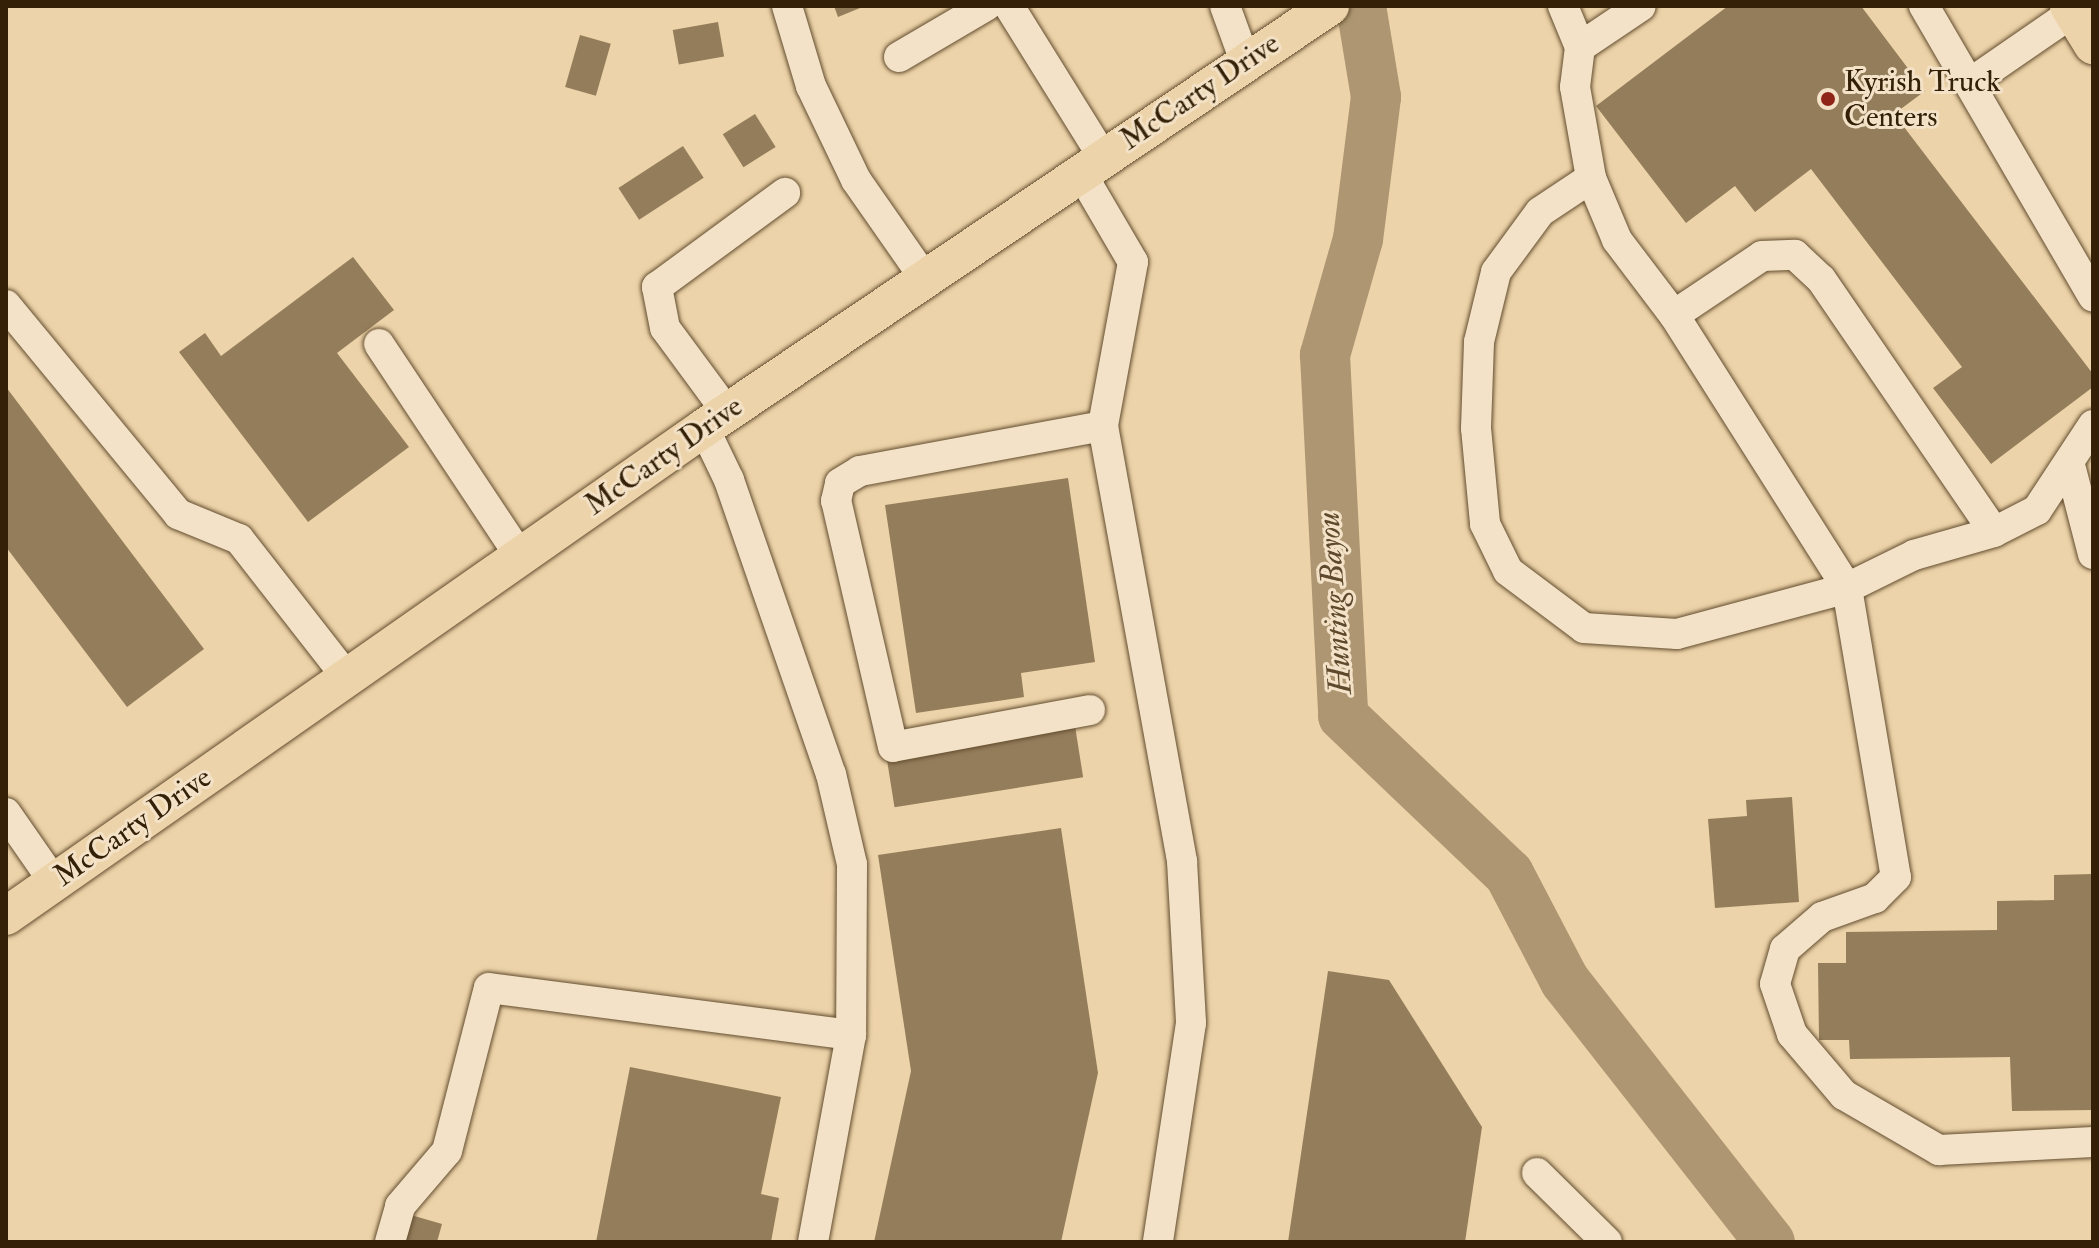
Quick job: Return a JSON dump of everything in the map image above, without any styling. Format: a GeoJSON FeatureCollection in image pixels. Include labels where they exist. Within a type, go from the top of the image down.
{"type":"FeatureCollection","features":[{"type":"Feature","properties":{"kind":"main road","name":"McCarty Drive"},"geometry":{"type":"LineString","coordinates":[[6,916],[715,420],[1330,6]]}},
{"type":"Feature","properties":{"kind":"main road"},"geometry":{"type":"LineString","coordinates":[[2071,9],[2093,45]]}},
{"type":"Feature","properties":{"kind":"street"},"geometry":{"type":"LineString","coordinates":[[787,6],[811,86],[856,180],[925,279]]}},
{"type":"Feature","properties":{"kind":"street"},"geometry":{"type":"LineString","coordinates":[[899,57],[986,6]]}},
{"type":"Feature","properties":{"kind":"street"},"geometry":{"type":"LineString","coordinates":[[1009,6],[1092,165],[1133,262],[1103,426],[1182,861],[1191,1023],[1158,1242]]}},
{"type":"Feature","properties":{"kind":"street"},"geometry":{"type":"LineString","coordinates":[[1225,6],[1259,51]]}},
{"type":"Feature","properties":{"kind":"street"},"geometry":{"type":"LineString","coordinates":[[1563,6],[1580,47],[1575,87],[1591,178],[1617,240],[1674,315],[1847,588],[1896,877],[1875,898],[1822,917],[1785,949],[1775,984],[1792,1034],[1844,1095],[1939,1150],[2093,1142]]}},
{"type":"Feature","properties":{"kind":"street"},"geometry":{"type":"LineString","coordinates":[[1580,47],[1641,6]]}},
{"type":"Feature","properties":{"kind":"street"},"geometry":{"type":"LineString","coordinates":[[1924,6],[1973,81],[2093,296]]}},
{"type":"Feature","properties":{"kind":"street"},"geometry":{"type":"LineString","coordinates":[[1973,81],[2071,9]]}},
{"type":"Feature","properties":{"kind":"street"},"geometry":{"type":"LineString","coordinates":[[1591,178],[1540,212],[1496,272],[1479,342],[1476,428],[1485,524],[1508,571],[1584,628],[1677,634],[1847,588],[1914,555],[1994,532],[2037,510],[2071,469],[2093,425]]}},
{"type":"Feature","properties":{"kind":"street"},"geometry":{"type":"LineString","coordinates":[[785,193],[657,287],[665,328],[715,420],[729,480],[834,789],[852,864],[851,1035],[813,1242]]}},
{"type":"Feature","properties":{"kind":"street"},"geometry":{"type":"LineString","coordinates":[[1674,315],[1762,256],[1795,255],[1821,279],[1994,532]]}},
{"type":"Feature","properties":{"kind":"street"},"geometry":{"type":"LineString","coordinates":[[6,305],[178,514],[239,539],[347,677]]}},
{"type":"Feature","properties":{"kind":"street"},"geometry":{"type":"LineString","coordinates":[[379,344],[520,556]]}},
{"type":"Feature","properties":{"kind":"street"},"geometry":{"type":"LineString","coordinates":[[1090,710],[893,747],[836,501],[840,483],[860,471],[1103,426]]}},
{"type":"Feature","properties":{"kind":"street"},"geometry":{"type":"LineString","coordinates":[[2071,469],[2093,554]]}},
{"type":"Feature","properties":{"kind":"street"},"geometry":{"type":"LineString","coordinates":[[6,813],[54,882]]}},
{"type":"Feature","properties":{"kind":"street"},"geometry":{"type":"LineString","coordinates":[[390,1242],[400,1206],[447,1151],[489,988],[851,1035]]}},
{"type":"Feature","properties":{"kind":"street"},"geometry":{"type":"LineString","coordinates":[[1537,1173],[1607,1242]]}},
{"type":"Feature","properties":{"kind":"building"},"geometry":{"type":"Polygon","coordinates":[[[834,6],[865,6],[838,17],[834,6]]]}},
{"type":"Feature","properties":{"kind":"building"},"geometry":{"type":"Polygon","coordinates":[[[1728,6],[1861,6],[1925,91],[1894,114],[2093,374],[2093,387],[1991,464],[1933,388],[1962,367],[1811,169],[1755,212],[1735,186],[1686,223],[1596,106],[1728,6]]]}},
{"type":"Feature","properties":{"kind":"building"},"geometry":{"type":"Polygon","coordinates":[[[718,22],[724,56],[679,64],[673,30],[718,22]]]}},
{"type":"Feature","properties":{"kind":"building"},"geometry":{"type":"Polygon","coordinates":[[[580,35],[611,44],[596,96],[565,87],[580,35]]]}},
{"type":"Feature","properties":{"kind":"building"},"geometry":{"type":"Polygon","coordinates":[[[755,114],[776,147],[743,167],[723,134],[755,114]]]}},
{"type":"Feature","properties":{"kind":"building"},"geometry":{"type":"Polygon","coordinates":[[[683,146],[704,178],[639,220],[618,188],[683,146]]]}},
{"type":"Feature","properties":{"kind":"building"},"geometry":{"type":"Polygon","coordinates":[[[353,257],[394,310],[337,353],[409,447],[308,522],[179,352],[205,333],[221,356],[353,257]]]}},
{"type":"Feature","properties":{"kind":"building"},"geometry":{"type":"Polygon","coordinates":[[[6,387],[204,649],[127,707],[6,547],[6,387]]]}},
{"type":"Feature","properties":{"kind":"building"},"geometry":{"type":"Polygon","coordinates":[[[1068,478],[1095,662],[1021,673],[1024,697],[916,713],[885,505],[1068,478]]]}},
{"type":"Feature","properties":{"kind":"building"},"geometry":{"type":"Polygon","coordinates":[[[1075,726],[1083,777],[894,807],[886,756],[1075,726]]]}},
{"type":"Feature","properties":{"kind":"building"},"geometry":{"type":"Polygon","coordinates":[[[1792,797],[1799,902],[1715,908],[1708,819],[1747,816],[1746,800],[1792,797]]]}},
{"type":"Feature","properties":{"kind":"building"},"geometry":{"type":"Polygon","coordinates":[[[1061,828],[1098,1073],[1061,1242],[874,1242],[911,1071],[878,855],[1061,828]]]}},
{"type":"Feature","properties":{"kind":"building"},"geometry":{"type":"Polygon","coordinates":[[[2093,874],[2093,1110],[2012,1111],[2010,1057],[1850,1059],[1849,1040],[1819,1040],[1818,963],[1846,963],[1846,932],[1997,930],[1997,901],[2054,900],[2054,875],[2093,874]]]}},
{"type":"Feature","properties":{"kind":"building"},"geometry":{"type":"Polygon","coordinates":[[[1328,971],[1389,980],[1482,1127],[1465,1242],[1288,1242],[1328,971]]]}},
{"type":"Feature","properties":{"kind":"building"},"geometry":{"type":"Polygon","coordinates":[[[630,1067],[781,1097],[761,1194],[779,1198],[771,1242],[596,1242],[630,1067]]]}},
{"type":"Feature","properties":{"kind":"building"},"geometry":{"type":"Polygon","coordinates":[[[411,1215],[442,1224],[437,1242],[404,1242],[411,1215]]]}},
{"type":"Feature","properties":{"kind":"waterway","name":"Hunting Bayou"},"geometry":{"type":"LineString","coordinates":[[1361,6],[1376,97],[1358,239],[1325,355],[1343,716],[1509,874],[1565,981],[1770,1242]]}},
{"type":"Feature","properties":{"kind":"place","name":"Kyrish Truck Centers"},"geometry":{"type":"Point","coordinates":[1828,99]}}]}
